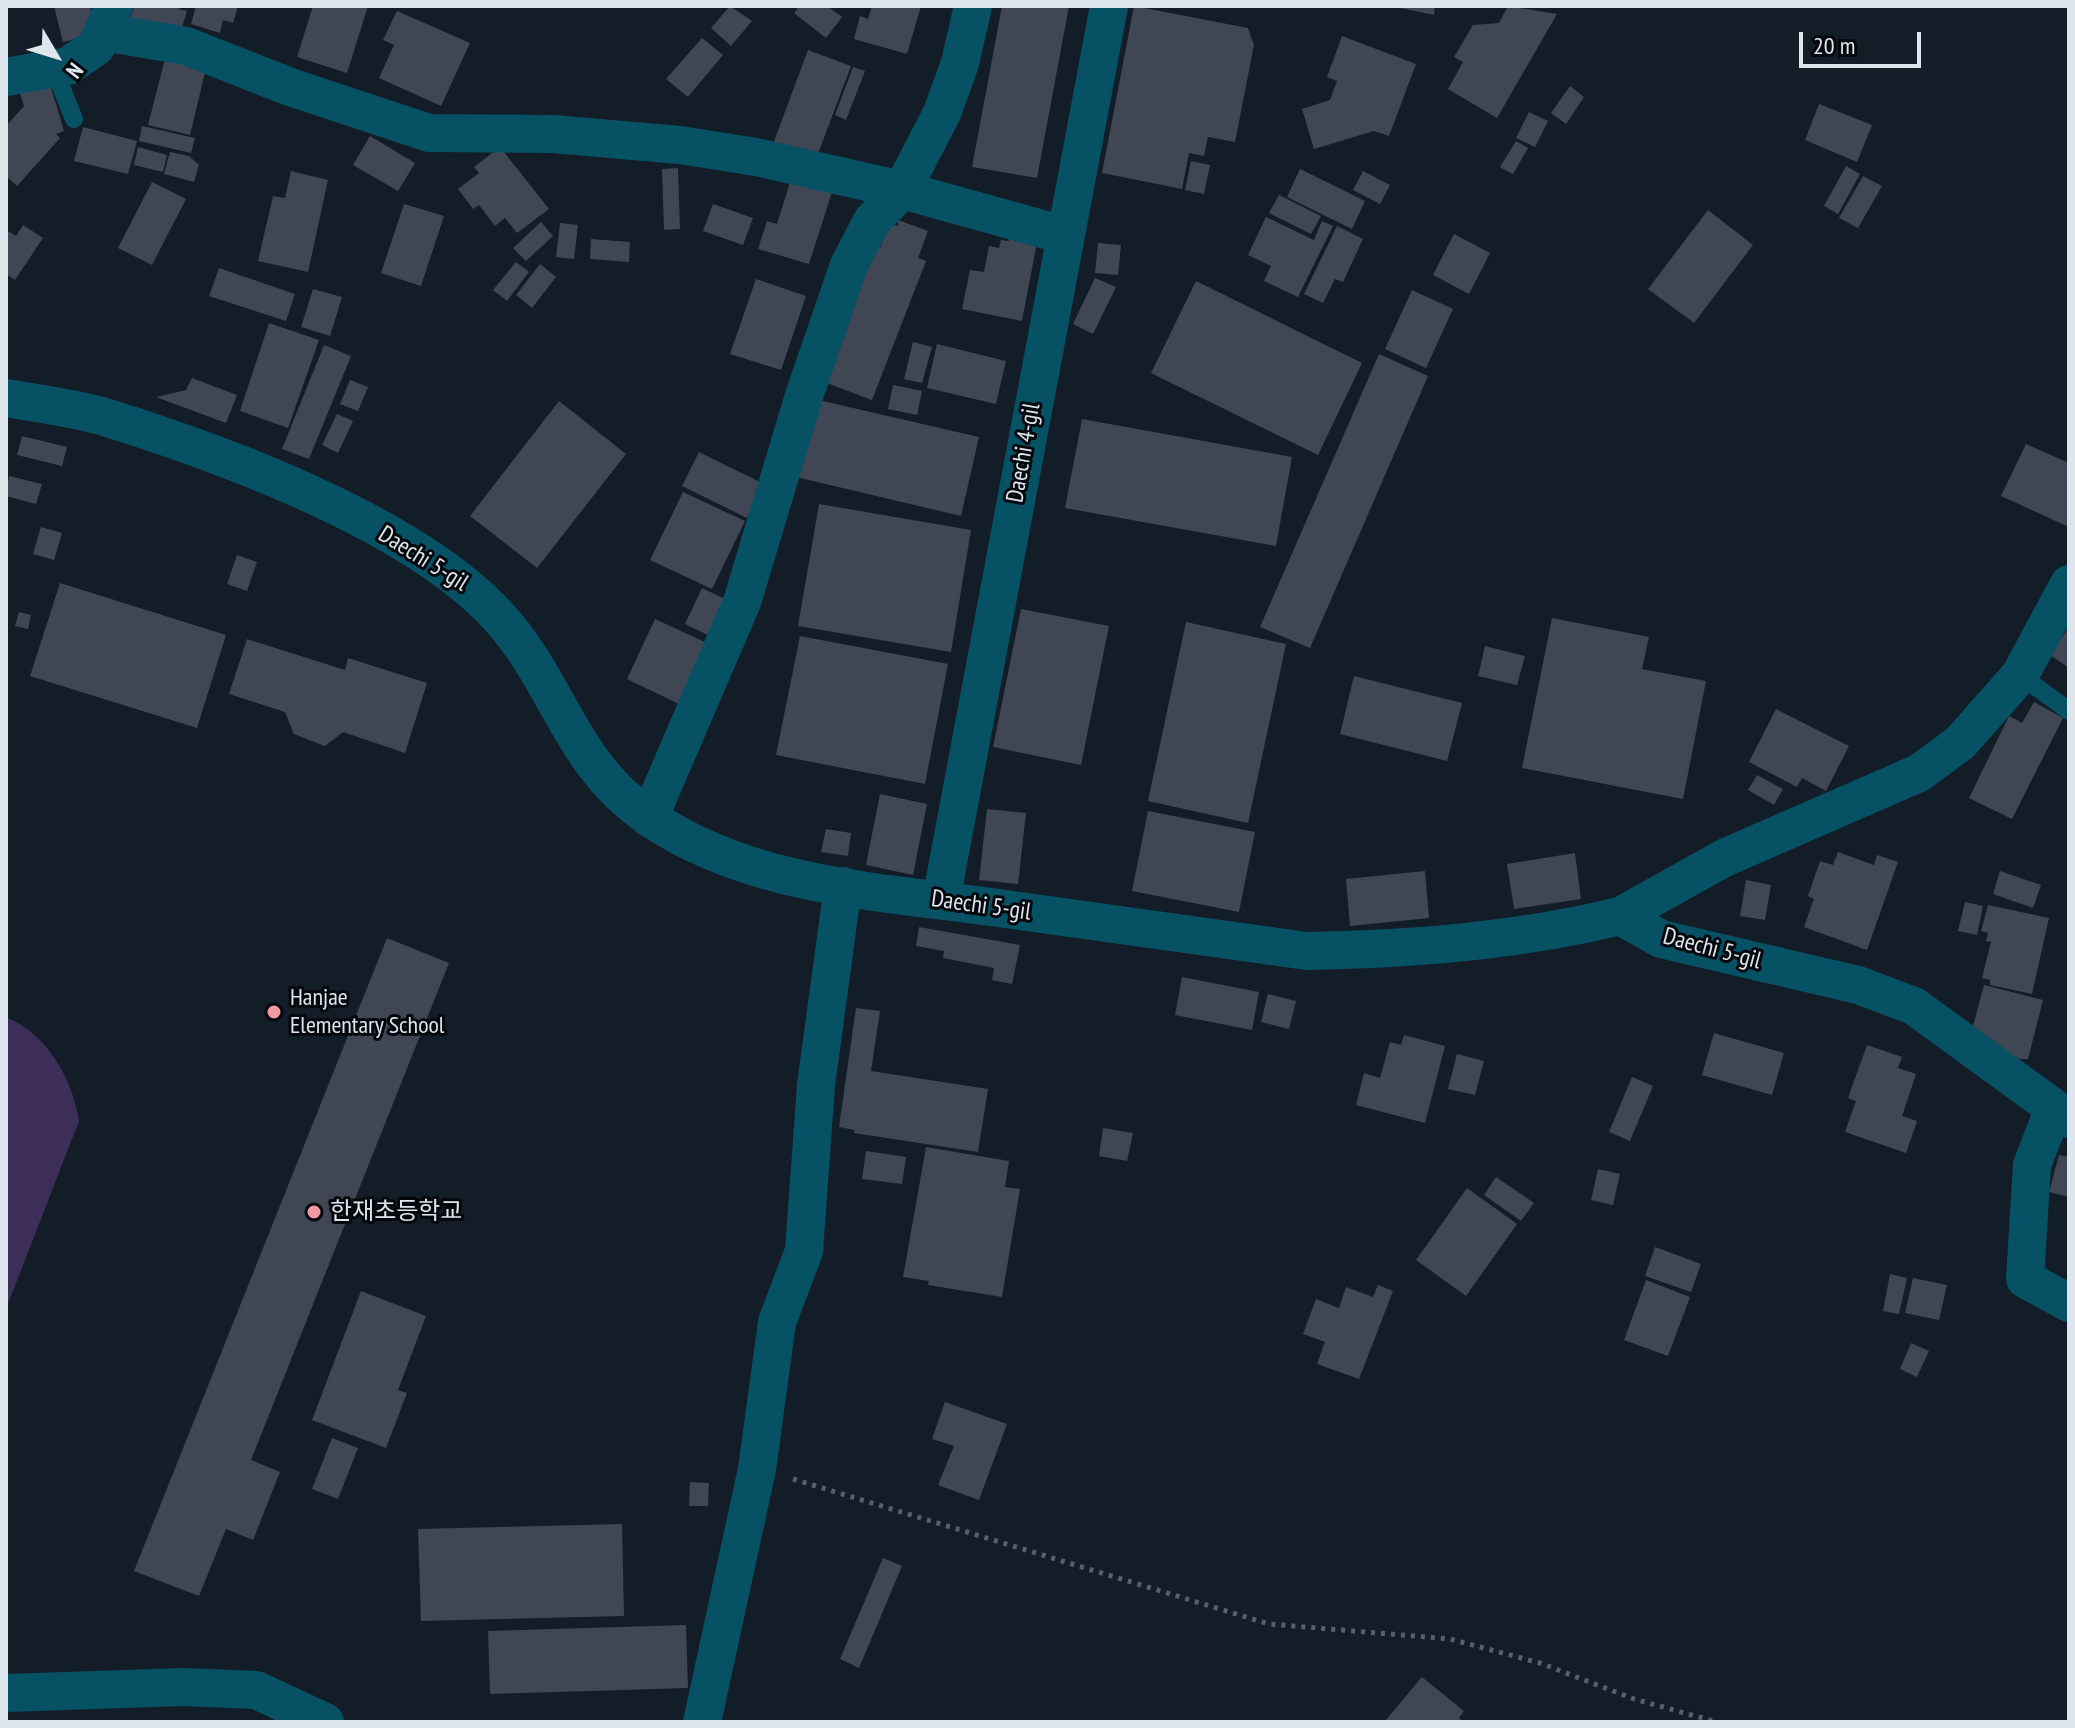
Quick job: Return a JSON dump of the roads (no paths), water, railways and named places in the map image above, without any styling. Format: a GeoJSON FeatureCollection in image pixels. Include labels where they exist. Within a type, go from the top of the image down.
{"type":"FeatureCollection","features":[{"type":"Feature","properties":{"kind":"street"},"geometry":{"type":"LineString","coordinates":[[649,818],[742,602],[804,396],[849,265],[872,221],[902,190],[951,92],[973,6]]}},
{"type":"Feature","properties":{"kind":"street","name":"Daechi 4-gil"},"geometry":{"type":"LineString","coordinates":[[941,900],[1109,6]]}},
{"type":"Feature","properties":{"kind":"street"},"geometry":{"type":"LineString","coordinates":[[6,77],[68,66],[96,47],[108,19],[290,87],[429,133],[553,134],[680,145],[756,157],[902,190],[1064,235]]}},
{"type":"Feature","properties":{"kind":"street","name":"Daechi 5-gil"},"geometry":{"type":"LineString","coordinates":[[6,398],[105,417],[261,475],[384,533],[461,580],[515,636],[582,751],[616,791],[649,818],[714,854],[800,880],[1307,951],[1357,952],[1547,933],[1620,916],[1661,939],[1858,985],[1914,1006],[2061,1113]]}},
{"type":"Feature","properties":{"kind":"street"},"geometry":{"type":"LineString","coordinates":[[1620,916],[1724,858],[1919,773],[1960,743],[2020,675],[2069,584]]}},
{"type":"Feature","properties":{"kind":"street"},"geometry":{"type":"LineString","coordinates":[[702,1722],[757,1469],[777,1322],[804,1251],[816,1085],[843,886]]}},
{"type":"Feature","properties":{"kind":"street"},"geometry":{"type":"LineString","coordinates":[[2061,1113],[2032,1165],[2025,1279],[2069,1303]]}},
{"type":"Feature","properties":{"kind":"street"},"geometry":{"type":"LineString","coordinates":[[6,1693],[183,1687],[256,1690],[325,1722]]}},
{"type":"Feature","properties":{"kind":"lane"},"geometry":{"type":"LineString","coordinates":[[54,69],[74,119]]}},
{"type":"Feature","properties":{"kind":"lane"},"geometry":{"type":"LineString","coordinates":[[2020,675],[2069,711]]}},
{"type":"Feature","properties":{"kind":"place","name":"Hanjae Elementary School"},"geometry":{"type":"Point","coordinates":[274,1012]}},
{"type":"Feature","properties":{"kind":"place","name":"한재초등학교"},"geometry":{"type":"Point","coordinates":[314,1212]}}]}
